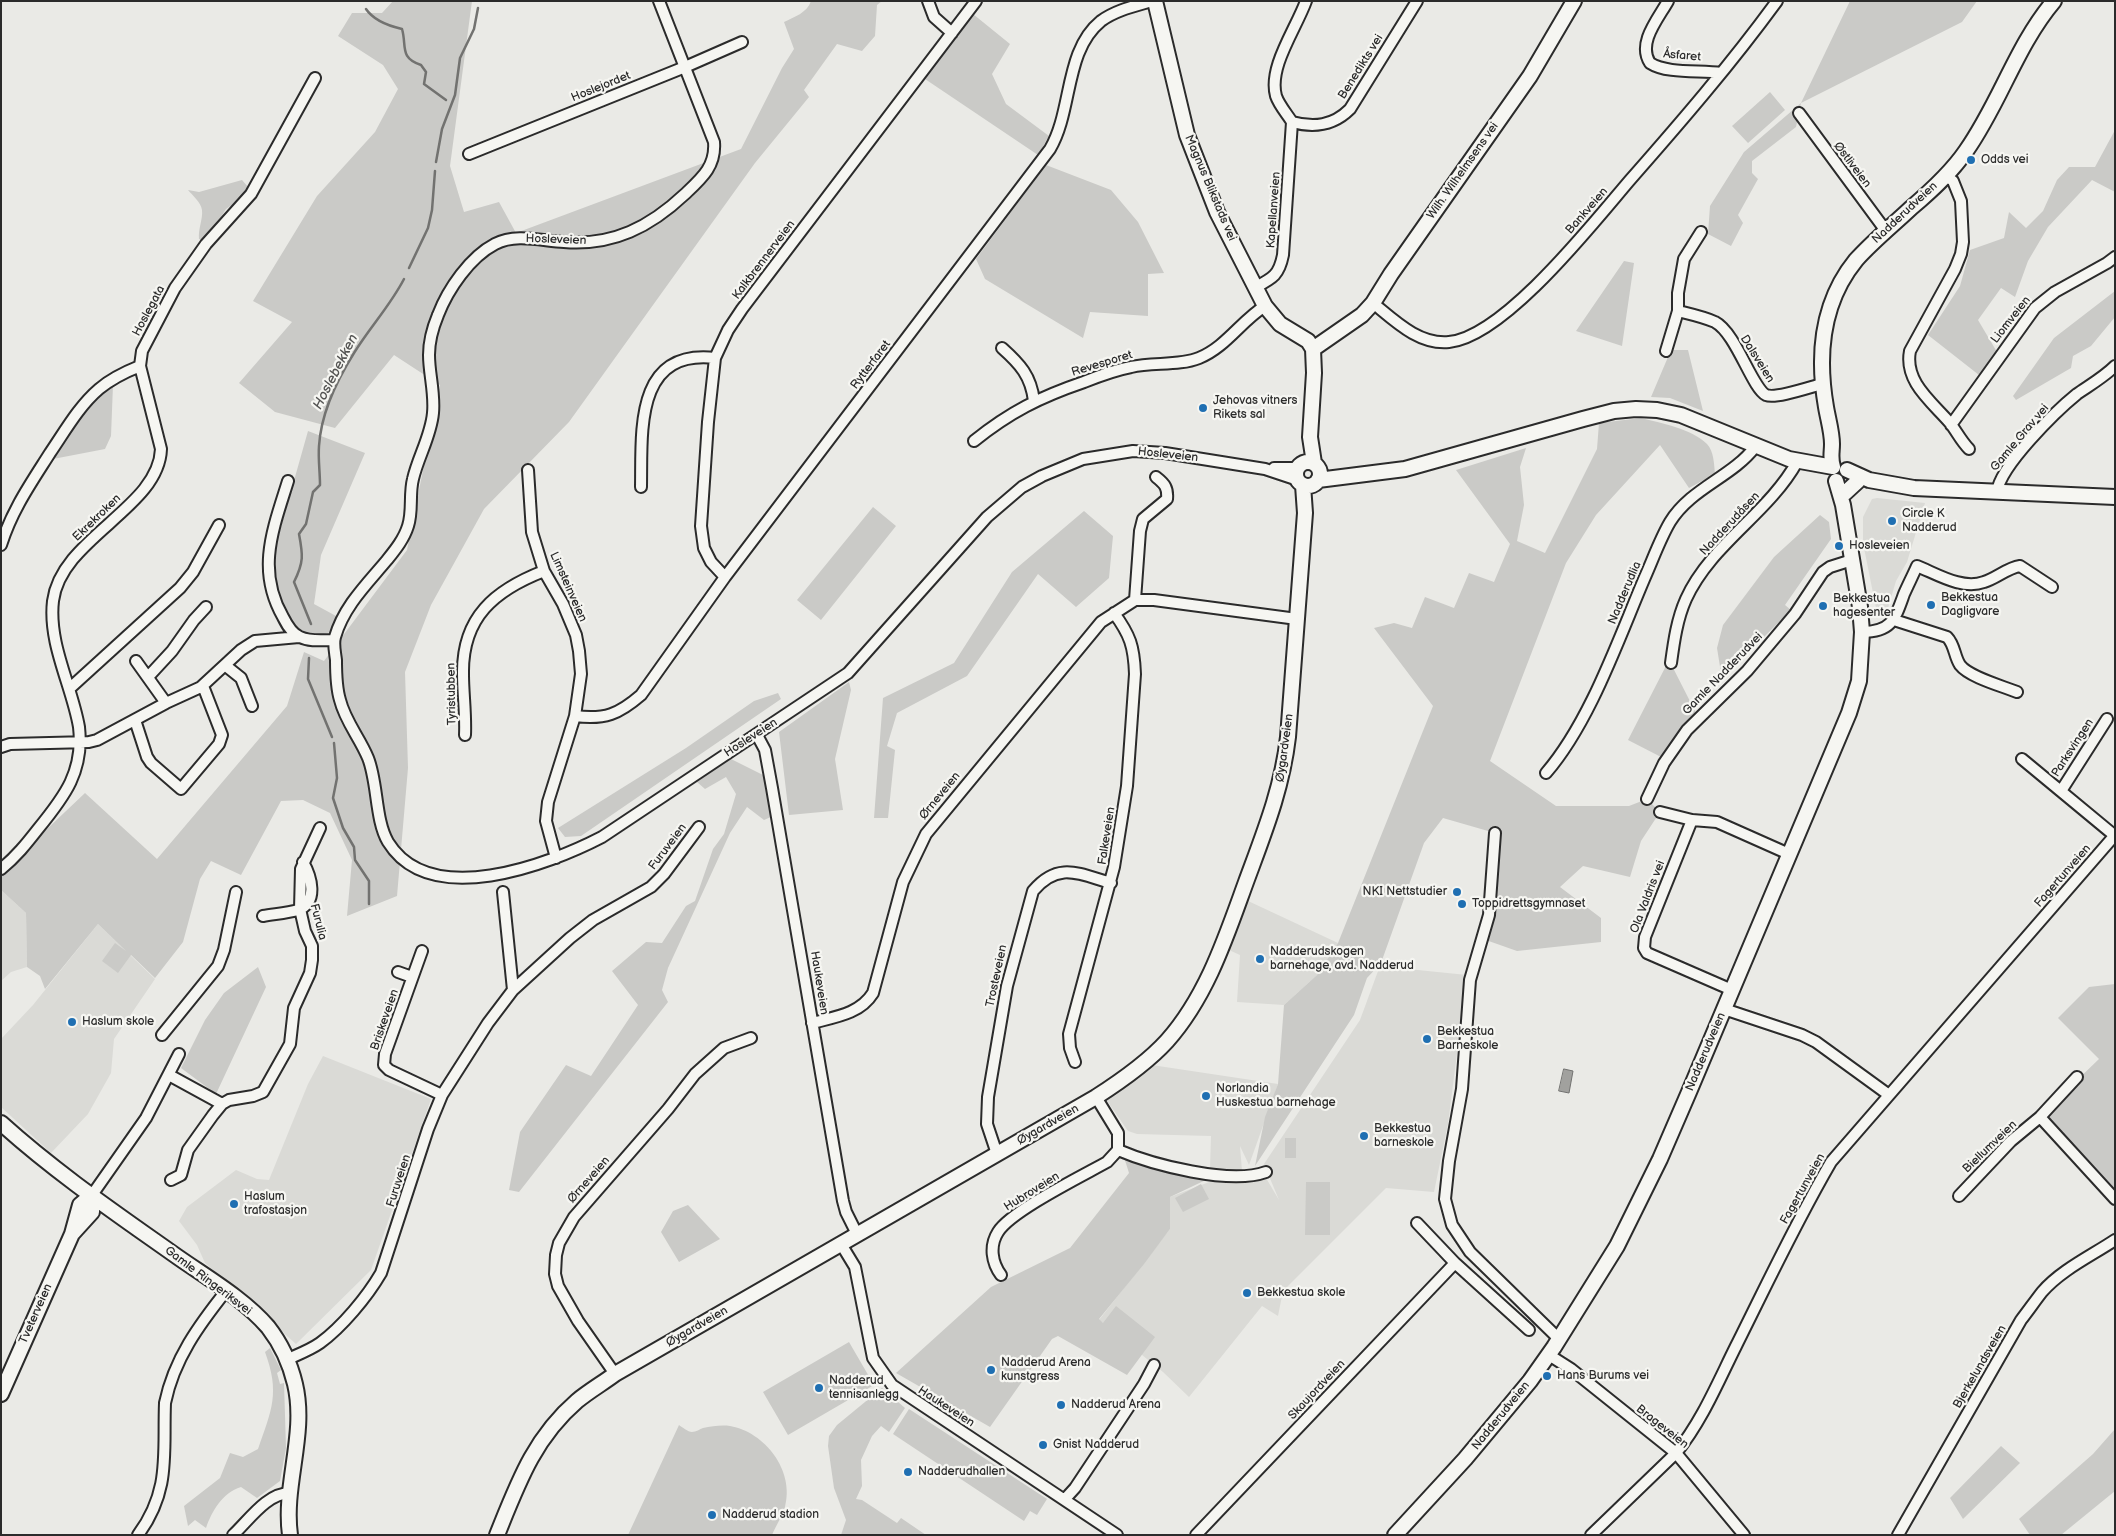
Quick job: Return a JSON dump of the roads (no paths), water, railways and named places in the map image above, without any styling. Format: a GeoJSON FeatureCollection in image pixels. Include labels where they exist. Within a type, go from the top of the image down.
{"type":"FeatureCollection","features":[{"type":"Feature","properties":{"kind":"street"},"geometry":{"type":"LineString","coordinates":[[928,1],[934,17],[952,33]]}},
{"type":"Feature","properties":{"kind":"street","name":"Kalkbrennerveien"},"geometry":{"type":"LineString","coordinates":[[725,577],[711,562],[704,548],[702,526],[708,422],[715,358],[728,330],[742,309],[976,1]]}},
{"type":"Feature","properties":{"kind":"street","name":"Magnus Blikstads vei"},"geometry":{"type":"LineString","coordinates":[[1153,1],[1187,135],[1217,212],[1265,306],[1280,324],[1310,345]]}},
{"type":"Feature","properties":{"kind":"street","name":"Rytterfaret"},"geometry":{"type":"LineString","coordinates":[[575,716],[592,719],[604,717],[624,710],[641,695],[725,577],[1050,149],[1058,136],[1079,53],[1090,33],[1101,21],[1114,13],[1153,1]]}},
{"type":"Feature","properties":{"kind":"street"},"geometry":{"type":"LineString","coordinates":[[1292,122],[1277,98],[1275,78],[1306,1]]}},
{"type":"Feature","properties":{"kind":"street","name":"Benedikts vei"},"geometry":{"type":"LineString","coordinates":[[1292,122],[1316,126],[1342,117],[1350,108],[1417,1]]}},
{"type":"Feature","properties":{"kind":"street","name":"Wilh. Wilhelmsens vei"},"geometry":{"type":"LineString","coordinates":[[1310,345],[1320,335],[1340,330],[1362,315],[1373,303],[1391,274],[1530,76],[1574,1]]}},
{"type":"Feature","properties":{"kind":"street","name":"Åsfaret"},"geometry":{"type":"LineString","coordinates":[[1668,1],[1644,49],[1650,63],[1665,70],[1701,70],[1721,73]]}},
{"type":"Feature","properties":{"kind":"street","name":"Bankveien"},"geometry":{"type":"LineString","coordinates":[[1373,303],[1398,323],[1426,340],[1448,342],[1461,340],[1477,332],[1504,313],[1540,282],[1668,138],[1736,57],[1777,1]]}},
{"type":"Feature","properties":{"kind":"street","name":"Nadderudveien"},"geometry":{"type":"LineString","coordinates":[[1395,1535],[1503,1415],[1559,1340],[1632,1219],[1664,1150],[1854,699],[1860,669],[1862,632],[1852,560],[1844,478],[1832,445],[1822,384],[1821,348],[1823,332],[1836,294],[1857,260],[1946,176],[1966,151],[2022,45],[2054,1]]}},
{"type":"Feature","properties":{"kind":"street","name":"Hosleveien"},"geometry":{"type":"LineString","coordinates":[[662,2],[714,142],[715,155],[713,163],[690,190],[653,221],[612,239],[587,242],[525,238],[508,239],[494,244],[467,268],[448,294],[432,333],[429,354],[433,411],[430,430],[412,483],[409,525],[396,549],[350,605],[334,640],[339,700],[345,716],[368,757],[376,783],[381,821],[386,839],[399,856],[414,867],[428,873],[463,876],[495,875],[512,872],[577,850],[602,837],[848,673],[987,517],[1022,487],[1042,476],[1083,459],[1133,451],[1265,469],[1352,476],[1386,472],[1424,464],[1573,421],[1614,411],[1636,409],[1657,410],[1681,415],[1755,447],[1800,463],[1814,463],[1844,478],[1914,488],[2115,497]]}},
{"type":"Feature","properties":{"kind":"street","name":"Hoslejordet"},"geometry":{"type":"LineString","coordinates":[[469,154],[742,42]]}},
{"type":"Feature","properties":{"kind":"street","name":"Hoslegata"},"geometry":{"type":"LineString","coordinates":[[140,366],[140,359],[145,344],[175,288],[206,244],[251,194],[315,78]]}},
{"type":"Feature","properties":{"kind":"street","name":"Østliveien"},"geometry":{"type":"LineString","coordinates":[[1799,113],[1886,231]]}},
{"type":"Feature","properties":{"kind":"street","name":"Kapellanveien"},"geometry":{"type":"LineString","coordinates":[[1256,287],[1276,275],[1283,255],[1292,122]]}},
{"type":"Feature","properties":{"kind":"street"},"geometry":{"type":"LineString","coordinates":[[1946,176],[1953,182],[1961,201],[1963,242],[1961,254],[1955,269],[1910,350],[1908,359],[1915,384],[1969,448]]}},
{"type":"Feature","properties":{"kind":"street"},"geometry":{"type":"LineString","coordinates":[[1666,352],[1678,311],[1678,293],[1684,259],[1701,232]]}},
{"type":"Feature","properties":{"kind":"street","name":"Liomveien"},"geometry":{"type":"LineString","coordinates":[[1951,425],[2011,338],[2039,304],[2055,292],[2108,263],[2115,257]]}},
{"type":"Feature","properties":{"kind":"street","name":"Revesporet"},"geometry":{"type":"LineString","coordinates":[[974,441],[1016,410],[1034,401],[1119,369],[1196,359],[1210,353],[1265,306]]}},
{"type":"Feature","properties":{"kind":"street","name":"Dalsveien"},"geometry":{"type":"LineString","coordinates":[[1678,311],[1716,323],[1744,359],[1758,389],[1766,395],[1776,396],[1822,384]]}},
{"type":"Feature","properties":{"kind":"street","name":"Øygardveien"},"geometry":{"type":"LineString","coordinates":[[497,1535],[522,1473],[542,1439],[577,1401],[615,1374],[1096,1097],[1143,1064],[1168,1040],[1193,1006],[1212,970],[1271,814],[1283,772],[1288,737],[1309,474],[1314,373],[1310,345]]}},
{"type":"Feature","properties":{"kind":"street"},"geometry":{"type":"LineString","coordinates":[[1002,348],[1024,369],[1033,388],[1034,401]]}},
{"type":"Feature","properties":{"kind":"street"},"geometry":{"type":"LineString","coordinates":[[641,487],[642,426],[645,403],[650,391],[662,374],[677,361],[699,356],[715,358]]}},
{"type":"Feature","properties":{"kind":"street"},"geometry":{"type":"LineString","coordinates":[[1,545],[22,496],[84,405],[112,379],[140,366]]}},
{"type":"Feature","properties":{"kind":"street","name":"Ekrekroken"},"geometry":{"type":"LineString","coordinates":[[1,869],[22,849],[64,796],[75,775],[81,742],[77,714],[54,634],[52,616],[57,586],[68,565],[138,494],[150,480],[160,460],[161,449],[140,366]]}},
{"type":"Feature","properties":{"kind":"street","name":"Gamle Grav vei"},"geometry":{"type":"LineString","coordinates":[[1997,492],[2001,478],[2041,429],[2076,395],[2115,366]]}},
{"type":"Feature","properties":{"kind":"street","name":"Nadderudlia"},"geometry":{"type":"LineString","coordinates":[[1546,773],[1572,738],[1590,702],[1670,522],[1692,496],[1732,468],[1755,447]]}},
{"type":"Feature","properties":{"kind":"street","name":"Nadderudåsen"},"geometry":{"type":"LineString","coordinates":[[1671,663],[1679,616],[1694,585],[1719,550],[1766,504],[1800,463]]}},
{"type":"Feature","properties":{"kind":"street","name":"Limsteinveien"},"geometry":{"type":"LineString","coordinates":[[528,470],[532,532],[544,571],[563,604],[576,635],[579,651],[580,683],[575,716],[548,802],[546,821],[556,858]]}},
{"type":"Feature","properties":{"kind":"street"},"geometry":{"type":"LineString","coordinates":[[1156,477],[1163,482],[1168,490],[1166,499],[1143,519],[1140,531],[1135,600],[1154,600],[1297,619]]}},
{"type":"Feature","properties":{"kind":"street"},"geometry":{"type":"LineString","coordinates":[[288,481],[269,544],[268,565],[272,590],[278,609],[291,630],[299,637]]}},
{"type":"Feature","properties":{"kind":"street"},"geometry":{"type":"LineString","coordinates":[[69,689],[180,588],[193,572],[219,525]]}},
{"type":"Feature","properties":{"kind":"street","name":"Gamle Nadderudvei"},"geometry":{"type":"LineString","coordinates":[[1647,799],[1664,763],[1687,730],[1753,665],[1795,614],[1823,572],[1830,567],[1852,560]]}},
{"type":"Feature","properties":{"kind":"street"},"geometry":{"type":"LineString","coordinates":[[1862,632],[1873,632],[1885,628],[1894,620],[1917,566],[1960,583],[1971,584],[1986,582],[2013,567],[2020,566],[2052,587]]}},
{"type":"Feature","properties":{"kind":"street","name":"Tyristubben"},"geometry":{"type":"LineString","coordinates":[[465,735],[464,652],[473,628],[486,607],[497,595],[511,585],[544,571]]}},
{"type":"Feature","properties":{"kind":"street","name":"Ørneveien"},"geometry":{"type":"LineString","coordinates":[[812,1023],[842,1015],[867,1003],[873,993],[903,882],[926,834],[1084,640],[1101,622],[1135,600]]}},
{"type":"Feature","properties":{"kind":"street"},"geometry":{"type":"LineString","coordinates":[[148,677],[172,651],[194,620],[206,607]]}},
{"type":"Feature","properties":{"kind":"street","name":"Falkeveien"},"geometry":{"type":"LineString","coordinates":[[1075,1062],[1070,1048],[1069,1034],[1111,883],[1127,786],[1135,674],[1132,642],[1114,613]]}},
{"type":"Feature","properties":{"kind":"street"},"geometry":{"type":"LineString","coordinates":[[1894,620],[1947,637],[1951,642],[1959,663],[1966,671],[2016,692]]}},
{"type":"Feature","properties":{"kind":"street"},"geometry":{"type":"LineString","coordinates":[[1,746],[97,740],[166,703],[204,686],[241,650],[255,641],[267,639],[287,640],[299,637],[312,640],[334,640]]}},
{"type":"Feature","properties":{"kind":"street"},"geometry":{"type":"LineString","coordinates":[[136,661],[166,703]]}},
{"type":"Feature","properties":{"kind":"street"},"geometry":{"type":"LineString","coordinates":[[226,666],[241,678],[252,706]]}},
{"type":"Feature","properties":{"kind":"street"},"geometry":{"type":"LineString","coordinates":[[135,720],[151,763],[181,789],[219,744],[222,735],[204,686]]}},
{"type":"Feature","properties":{"kind":"street","name":"Parksvingen"},"geometry":{"type":"LineString","coordinates":[[2061,790],[2107,719]]}},
{"type":"Feature","properties":{"kind":"street","name":"Haukeveien"},"geometry":{"type":"LineString","coordinates":[[757,735],[764,750],[772,788],[843,1201],[846,1212],[857,1234]]}},
{"type":"Feature","properties":{"kind":"street","name":"Parksvingen"},"geometry":{"type":"LineString","coordinates":[[2022,759],[2115,835]]}},
{"type":"Feature","properties":{"kind":"street"},"geometry":{"type":"LineString","coordinates":[[1660,812],[1692,820],[1717,822],[1789,854]]}},
{"type":"Feature","properties":{"kind":"street","name":"Ola Valdris vei"},"geometry":{"type":"LineString","coordinates":[[1692,820],[1645,937],[1644,948],[1647,953],[1732,990]]}},
{"type":"Feature","properties":{"kind":"street","name":"Furuveien"},"geometry":{"type":"LineString","coordinates":[[288,1358],[320,1343],[357,1307],[381,1273],[428,1129],[442,1095],[488,1023],[514,990],[543,961],[593,920],[652,887],[699,827]]}},
{"type":"Feature","properties":{"kind":"street","name":"Furulia"},"geometry":{"type":"LineString","coordinates":[[222,1104],[234,1098],[254,1096],[262,1092],[290,1044],[294,1008],[310,973],[312,960],[312,946],[304,931],[300,909],[300,880],[303,862],[320,828]]}},
{"type":"Feature","properties":{"kind":"street"},"geometry":{"type":"LineString","coordinates":[[1495,833],[1489,914],[1470,980],[1463,1081],[1448,1161],[1445,1199],[1452,1225],[1470,1252],[1559,1340]]}},
{"type":"Feature","properties":{"kind":"street","name":"Fagertunveien"},"geometry":{"type":"LineString","coordinates":[[1591,1535],[1676,1453],[1688,1438],[1701,1416],[1818,1184],[1841,1149],[2115,835]]}},
{"type":"Feature","properties":{"kind":"street","name":"Trosteveien"},"geometry":{"type":"LineString","coordinates":[[997,1154],[987,1124],[988,1097],[1007,986],[1032,891],[1050,874],[1066,871],[1111,883]]}},
{"type":"Feature","properties":{"kind":"street"},"geometry":{"type":"LineString","coordinates":[[162,1035],[218,966],[224,950],[236,892]]}},
{"type":"Feature","properties":{"kind":"street"},"geometry":{"type":"LineString","coordinates":[[503,892],[514,990]]}},
{"type":"Feature","properties":{"kind":"street"},"geometry":{"type":"LineString","coordinates":[[263,916],[300,909]]}},
{"type":"Feature","properties":{"kind":"street","name":"Briskeveien"},"geometry":{"type":"LineString","coordinates":[[422,950],[385,1054],[384,1065],[389,1070],[442,1095]]}},
{"type":"Feature","properties":{"kind":"street","name":"Briskeveien"},"geometry":{"type":"LineString","coordinates":[[398,972],[412,977]]}},
{"type":"Feature","properties":{"kind":"street"},"geometry":{"type":"LineString","coordinates":[[1724,1009],[1802,1035],[1816,1042],[1889,1095]]}},
{"type":"Feature","properties":{"kind":"street","name":"Ørneveien"},"geometry":{"type":"LineString","coordinates":[[615,1374],[578,1321],[558,1286],[555,1274],[559,1243],[574,1217],[668,1109],[695,1074],[724,1048],[751,1038]]}},
{"type":"Feature","properties":{"kind":"street"},"geometry":{"type":"LineString","coordinates":[[92,1195],[146,1118],[180,1054]]}},
{"type":"Feature","properties":{"kind":"street"},"geometry":{"type":"LineString","coordinates":[[169,1075],[222,1104],[194,1140],[186,1155],[181,1175],[171,1180]]}},
{"type":"Feature","properties":{"kind":"street","name":"Biellumveien"},"geometry":{"type":"LineString","coordinates":[[1958,1196],[2011,1141],[2040,1117],[2076,1077]]}},
{"type":"Feature","properties":{"kind":"street"},"geometry":{"type":"LineString","coordinates":[[1096,1097],[1118,1133],[1118,1150],[1184,1170],[1237,1176],[1258,1175],[1266,1172]]}},
{"type":"Feature","properties":{"kind":"street"},"geometry":{"type":"LineString","coordinates":[[2040,1117],[2115,1199]]}},
{"type":"Feature","properties":{"kind":"street","name":"Gamle Ringeriksvei"},"geometry":{"type":"LineString","coordinates":[[1,1122],[38,1154],[226,1291],[267,1326],[288,1358],[296,1387],[298,1408],[288,1513],[290,1535]]}},
{"type":"Feature","properties":{"kind":"street","name":"Hubroveien"},"geometry":{"type":"LineString","coordinates":[[1001,1275],[996,1268],[993,1257],[993,1243],[998,1232],[1011,1218],[1107,1162],[1118,1150]]}},
{"type":"Feature","properties":{"kind":"street","name":"Tveterveien"},"geometry":{"type":"LineString","coordinates":[[1,1394],[72,1234],[80,1205],[92,1195]]}},
{"type":"Feature","properties":{"kind":"street"},"geometry":{"type":"LineString","coordinates":[[1417,1223],[1456,1263],[1529,1330]]}},
{"type":"Feature","properties":{"kind":"street","name":"Bjerkelundsveien"},"geometry":{"type":"LineString","coordinates":[[1898,1535],[2021,1320],[2043,1291],[2055,1280],[2115,1240]]}},
{"type":"Feature","properties":{"kind":"street","name":"Haukeveien"},"geometry":{"type":"LineString","coordinates":[[842,1244],[855,1267],[873,1358],[892,1385],[1118,1535]]}},
{"type":"Feature","properties":{"kind":"street","name":"Skaujordveien"},"geometry":{"type":"LineString","coordinates":[[1196,1535],[1456,1263]]}},
{"type":"Feature","properties":{"kind":"street"},"geometry":{"type":"LineString","coordinates":[[138,1535],[156,1505],[161,1488],[165,1403],[168,1389],[186,1347],[204,1318],[226,1291]]}},
{"type":"Feature","properties":{"kind":"street","name":"Brageveien"},"geometry":{"type":"LineString","coordinates":[[1549,1354],[1571,1369],[1676,1453],[1744,1535]]}},
{"type":"Feature","properties":{"kind":"street"},"geometry":{"type":"LineString","coordinates":[[1065,1499],[1075,1488],[1139,1392],[1154,1365]]}},
{"type":"Feature","properties":{"kind":"street"},"geometry":{"type":"LineString","coordinates":[[233,1535],[268,1500],[283,1493],[290,1493]]}},
{"type":"Feature","properties":{"kind":"waterway","name":"Hoslebekken"},"geometry":{"type":"LineString","coordinates":[[436,162],[442,129],[455,95],[460,58],[474,29],[478,8]]}},
{"type":"Feature","properties":{"kind":"waterway"},"geometry":{"type":"LineString","coordinates":[[366,9],[377,20],[402,29],[405,51],[409,59],[421,65],[426,72],[424,84],[446,100]]}},
{"type":"Feature","properties":{"kind":"waterway","name":"Hoslebekken"},"geometry":{"type":"LineString","coordinates":[[409,268],[428,228],[432,210],[435,171]]}},
{"type":"Feature","properties":{"kind":"waterway","name":"Hoslebekken"},"geometry":{"type":"LineString","coordinates":[[311,624],[294,582],[300,569],[302,558],[299,534],[306,524],[313,492],[320,485],[320,434],[326,410],[348,363],[404,279]]}},
{"type":"Feature","properties":{"kind":"waterway","name":"Hoslebekken"},"geometry":{"type":"LineString","coordinates":[[309,658],[308,679],[332,737]]}},
{"type":"Feature","properties":{"kind":"waterway","name":"Hoslebekken"},"geometry":{"type":"LineString","coordinates":[[334,743],[337,778],[333,798],[343,828],[354,847],[355,860],[369,881],[369,904]]}},
{"type":"Feature","properties":{"kind":"place","name":"Odds vei"},"geometry":{"type":"Point","coordinates":[1971,160]}},
{"type":"Feature","properties":{"kind":"place","name":"Jehovas vitners Rikets sal"},"geometry":{"type":"Point","coordinates":[1203,408]}},
{"type":"Feature","properties":{"kind":"place","name":"Circle K Nadderud"},"geometry":{"type":"Point","coordinates":[1892,521]}},
{"type":"Feature","properties":{"kind":"place","name":"Hosleveien"},"geometry":{"type":"Point","coordinates":[1839,546]}},
{"type":"Feature","properties":{"kind":"place","name":"Bekkestua Dagligvare"},"geometry":{"type":"Point","coordinates":[1931,605]}},
{"type":"Feature","properties":{"kind":"place","name":"Bekkestua hagesenter"},"geometry":{"type":"Point","coordinates":[1823,606]}},
{"type":"Feature","properties":{"kind":"place","name":"NKI Nettstudier"},"geometry":{"type":"Point","coordinates":[1457,892]}},
{"type":"Feature","properties":{"kind":"place","name":"Toppidrettsgymnaset"},"geometry":{"type":"Point","coordinates":[1462,904]}},
{"type":"Feature","properties":{"kind":"place","name":"Nadderudskogen barnehage, avd. Nadderud"},"geometry":{"type":"Point","coordinates":[1260,959]}},
{"type":"Feature","properties":{"kind":"place","name":"Haslum skole"},"geometry":{"type":"Point","coordinates":[72,1022]}},
{"type":"Feature","properties":{"kind":"place","name":"Bekkestua Barneskole"},"geometry":{"type":"Point","coordinates":[1427,1039]}},
{"type":"Feature","properties":{"kind":"place","name":"Norlandia Huskestua barnehage"},"geometry":{"type":"Point","coordinates":[1206,1096]}},
{"type":"Feature","properties":{"kind":"place","name":"Bekkestua barneskole"},"geometry":{"type":"Point","coordinates":[1364,1136]}},
{"type":"Feature","properties":{"kind":"place","name":"Haslum trafostasjon"},"geometry":{"type":"Point","coordinates":[234,1204]}},
{"type":"Feature","properties":{"kind":"place","name":"Bekkestua skole"},"geometry":{"type":"Point","coordinates":[1247,1293]}},
{"type":"Feature","properties":{"kind":"place","name":"Nadderud Arena kunstgress"},"geometry":{"type":"Point","coordinates":[991,1370]}},
{"type":"Feature","properties":{"kind":"place","name":"Hans Burums vei"},"geometry":{"type":"Point","coordinates":[1547,1376]}},
{"type":"Feature","properties":{"kind":"place","name":"Nadderud tennisanlegg"},"geometry":{"type":"Point","coordinates":[819,1388]}},
{"type":"Feature","properties":{"kind":"place","name":"Nadderud Arena"},"geometry":{"type":"Point","coordinates":[1061,1405]}},
{"type":"Feature","properties":{"kind":"place","name":"Gnist Nadderud"},"geometry":{"type":"Point","coordinates":[1043,1445]}},
{"type":"Feature","properties":{"kind":"place","name":"Nadderudhallen"},"geometry":{"type":"Point","coordinates":[908,1472]}},
{"type":"Feature","properties":{"kind":"place","name":"Nadderud stadion"},"geometry":{"type":"Point","coordinates":[712,1515]}}]}
